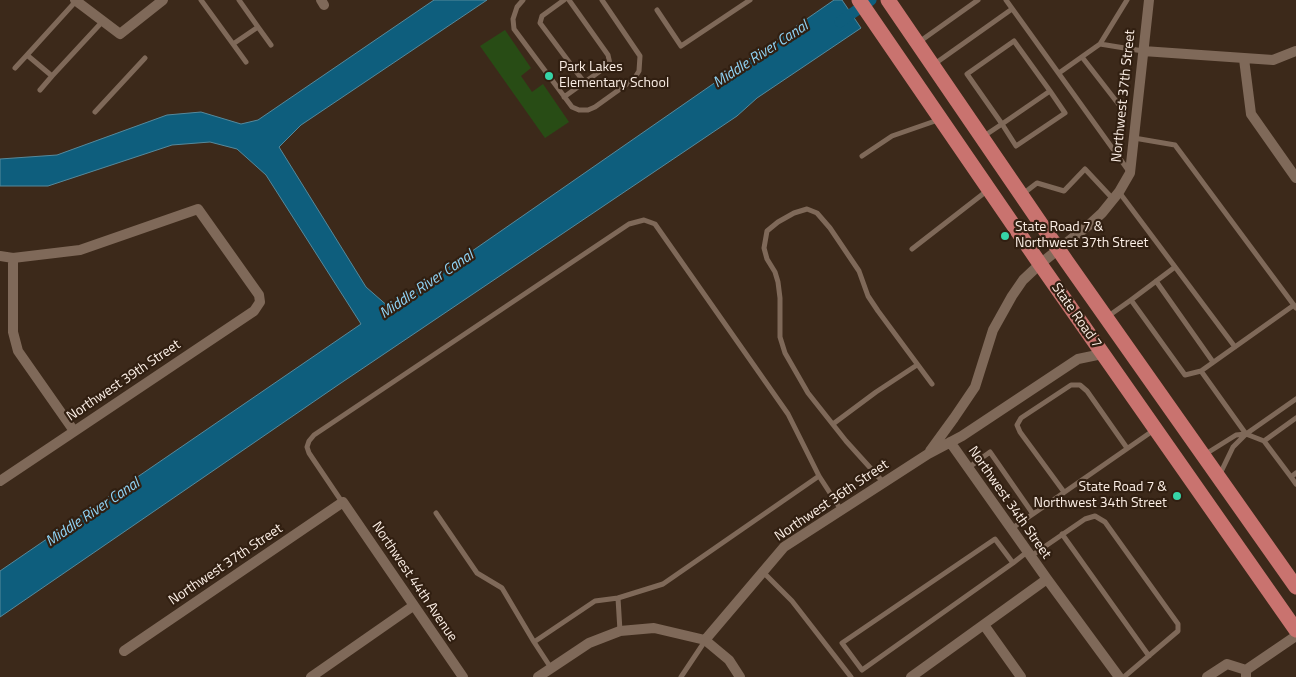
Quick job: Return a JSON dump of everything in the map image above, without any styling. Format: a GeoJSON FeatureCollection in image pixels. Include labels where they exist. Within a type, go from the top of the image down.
{"type":"FeatureCollection","features":[{"type":"Feature","properties":{"kind":"main road","name":"State Road 7"},"geometry":{"type":"LineString","coordinates":[[859,0],[1102,354],[1296,630]]}},
{"type":"Feature","properties":{"kind":"main road","name":"State Road 7"},"geometry":{"type":"LineString","coordinates":[[892,6],[1058,249],[1296,587]]}},
{"type":"Feature","properties":{"kind":"street"},"geometry":{"type":"LineString","coordinates":[[76,0],[102,22],[120,34],[163,0]]}},
{"type":"Feature","properties":{"kind":"street","name":"Northwest 37th Street"},"geometry":{"type":"LineString","coordinates":[[928,454],[974,387],[993,330],[1006,304],[1023,280],[1089,225],[1116,196],[1130,173],[1149,0]]}},
{"type":"Feature","properties":{"kind":"street"},"geometry":{"type":"LineString","coordinates":[[1143,51],[1273,60],[1296,52]]}},
{"type":"Feature","properties":{"kind":"street"},"geometry":{"type":"LineString","coordinates":[[1244,59],[1252,114],[1296,178]]}},
{"type":"Feature","properties":{"kind":"street","name":"Northwest 39th Street"},"geometry":{"type":"LineString","coordinates":[[0,481],[254,311],[260,302],[259,295],[198,209],[80,250],[13,258]]}},
{"type":"Feature","properties":{"kind":"street"},"geometry":{"type":"LineString","coordinates":[[0,256],[13,258],[13,332],[18,350],[74,431]]}},
{"type":"Feature","properties":{"kind":"street","name":"Northwest 36th Street"},"geometry":{"type":"LineString","coordinates":[[705,640],[784,547],[1078,359],[1102,354]]}},
{"type":"Feature","properties":{"kind":"street","name":"Northwest 34th Street"},"geometry":{"type":"LineString","coordinates":[[950,442],[1119,677]]}},
{"type":"Feature","properties":{"kind":"street","name":"Northwest 37th Street"},"geometry":{"type":"LineString","coordinates":[[124,651],[343,502]]}},
{"type":"Feature","properties":{"kind":"street","name":"Northwest 44th Avenue"},"geometry":{"type":"LineString","coordinates":[[343,502],[463,677]]}},
{"type":"Feature","properties":{"kind":"street","name":"Northwest 34th Street"},"geometry":{"type":"LineString","coordinates":[[911,677],[1047,579]]}},
{"type":"Feature","properties":{"kind":"street"},"geometry":{"type":"LineString","coordinates":[[311,677],[413,606]]}},
{"type":"Feature","properties":{"kind":"street"},"geometry":{"type":"LineString","coordinates":[[984,624],[1021,677]]}},
{"type":"Feature","properties":{"kind":"street"},"geometry":{"type":"LineString","coordinates":[[538,677],[589,642],[620,631],[654,628],[705,640],[729,660],[740,677]]}},
{"type":"Feature","properties":{"kind":"street"},"geometry":{"type":"LineString","coordinates":[[1212,676],[1227,664],[1246,673],[1296,636]]}},
{"type":"Feature","properties":{"kind":"lane"},"geometry":{"type":"LineString","coordinates":[[15,68],[76,0]]}},
{"type":"Feature","properties":{"kind":"lane"},"geometry":{"type":"LineString","coordinates":[[201,0],[246,62]]}},
{"type":"Feature","properties":{"kind":"lane"},"geometry":{"type":"LineString","coordinates":[[239,0],[271,45]]}},
{"type":"Feature","properties":{"kind":"lane"},"geometry":{"type":"LineString","coordinates":[[523,0],[513,19],[514,29],[572,107],[579,110],[588,110],[595,107],[634,79],[639,72],[640,56],[602,0]]}},
{"type":"Feature","properties":{"kind":"lane"},"geometry":{"type":"LineString","coordinates":[[564,0],[542,16],[540,23],[584,82]]}},
{"type":"Feature","properties":{"kind":"lane"},"geometry":{"type":"LineString","coordinates":[[564,97],[610,64],[608,54],[569,0]]}},
{"type":"Feature","properties":{"kind":"lane"},"geometry":{"type":"LineString","coordinates":[[657,10],[681,46],[750,0]]}},
{"type":"Feature","properties":{"kind":"lane"},"geometry":{"type":"LineString","coordinates":[[918,43],[978,0]]}},
{"type":"Feature","properties":{"kind":"lane"},"geometry":{"type":"LineString","coordinates":[[1006,0],[1130,173]]}},
{"type":"Feature","properties":{"kind":"lane"},"geometry":{"type":"LineString","coordinates":[[1059,73],[1100,44],[1127,0]]}},
{"type":"Feature","properties":{"kind":"lane"},"geometry":{"type":"LineString","coordinates":[[933,65],[1012,9]]}},
{"type":"Feature","properties":{"kind":"lane"},"geometry":{"type":"LineString","coordinates":[[40,90],[102,22]]}},
{"type":"Feature","properties":{"kind":"lane"},"geometry":{"type":"LineString","coordinates":[[233,44],[258,27]]}},
{"type":"Feature","properties":{"kind":"lane"},"geometry":{"type":"LineString","coordinates":[[1014,41],[1050,91],[1065,113],[1016,146],[967,74],[1014,41]]}},
{"type":"Feature","properties":{"kind":"lane"},"geometry":{"type":"LineString","coordinates":[[1100,44],[1143,51]]}},
{"type":"Feature","properties":{"kind":"lane"},"geometry":{"type":"LineString","coordinates":[[27,55],[52,76]]}},
{"type":"Feature","properties":{"kind":"lane"},"geometry":{"type":"LineString","coordinates":[[1082,57],[1120,106]]}},
{"type":"Feature","properties":{"kind":"lane"},"geometry":{"type":"LineString","coordinates":[[95,112],[145,58]]}},
{"type":"Feature","properties":{"kind":"lane"},"geometry":{"type":"LineString","coordinates":[[982,138],[1050,91]]}},
{"type":"Feature","properties":{"kind":"lane"},"geometry":{"type":"LineString","coordinates":[[862,156],[892,136],[940,119]]}},
{"type":"Feature","properties":{"kind":"lane"},"geometry":{"type":"LineString","coordinates":[[1131,300],[1185,375],[1201,371],[1295,306],[1175,144],[1134,138]]}},
{"type":"Feature","properties":{"kind":"lane"},"geometry":{"type":"LineString","coordinates":[[1021,195],[1037,183],[1064,191],[1085,169],[1116,196],[1175,267],[1235,347]]}},
{"type":"Feature","properties":{"kind":"lane"},"geometry":{"type":"LineString","coordinates":[[912,249],[989,190]]}},
{"type":"Feature","properties":{"kind":"lane"},"geometry":{"type":"LineString","coordinates":[[884,482],[864,462],[808,393],[785,353],[780,337],[778,282],[764,248],[767,231],[794,212],[807,209],[817,213],[830,228],[859,271],[868,296],[878,311],[932,384]]}},
{"type":"Feature","properties":{"kind":"lane"},"geometry":{"type":"LineString","coordinates":[[343,502],[309,452],[307,447],[314,435],[629,224],[644,220],[655,224],[788,414],[819,476],[841,510]]}},
{"type":"Feature","properties":{"kind":"lane"},"geometry":{"type":"LineString","coordinates":[[1106,317],[1175,267]]}},
{"type":"Feature","properties":{"kind":"lane"},"geometry":{"type":"LineString","coordinates":[[1156,281],[1214,362]]}},
{"type":"Feature","properties":{"kind":"lane"},"geometry":{"type":"LineString","coordinates":[[833,424],[876,392],[918,365]]}},
{"type":"Feature","properties":{"kind":"lane"},"geometry":{"type":"LineString","coordinates":[[1201,371],[1246,434]]}},
{"type":"Feature","properties":{"kind":"lane"},"geometry":{"type":"LineString","coordinates":[[1064,492],[1020,432],[1017,425],[1021,418],[1071,384],[1080,385],[1087,391],[1128,448]]}},
{"type":"Feature","properties":{"kind":"lane"},"geometry":{"type":"LineString","coordinates":[[1218,477],[1233,447],[1246,434],[1296,399]]}},
{"type":"Feature","properties":{"kind":"lane"},"geometry":{"type":"LineString","coordinates":[[1264,441],[1296,418]]}},
{"type":"Feature","properties":{"kind":"lane"},"geometry":{"type":"LineString","coordinates":[[1011,529],[1155,429]]}},
{"type":"Feature","properties":{"kind":"lane"},"geometry":{"type":"LineString","coordinates":[[1204,456],[1236,434],[1246,434],[1264,441],[1296,484]]}},
{"type":"Feature","properties":{"kind":"lane"},"geometry":{"type":"LineString","coordinates":[[968,468],[990,452],[1033,514]]}},
{"type":"Feature","properties":{"kind":"lane"},"geometry":{"type":"LineString","coordinates":[[1290,477],[1296,473]]}},
{"type":"Feature","properties":{"kind":"lane"},"geometry":{"type":"LineString","coordinates":[[534,642],[595,601],[618,598],[663,584],[819,476]]}},
{"type":"Feature","properties":{"kind":"lane"},"geometry":{"type":"LineString","coordinates":[[436,514],[477,573],[502,588],[551,668]]}},
{"type":"Feature","properties":{"kind":"lane"},"geometry":{"type":"LineString","coordinates":[[1012,562],[994,538],[842,643],[862,670],[1012,562],[1029,554],[1085,519],[1095,516],[1105,522],[1178,624],[1178,631],[1124,677]]}},
{"type":"Feature","properties":{"kind":"lane"},"geometry":{"type":"LineString","coordinates":[[1062,534],[1149,656]]}},
{"type":"Feature","properties":{"kind":"lane"},"geometry":{"type":"LineString","coordinates":[[763,572],[792,601],[851,677]]}},
{"type":"Feature","properties":{"kind":"lane"},"geometry":{"type":"LineString","coordinates":[[618,598],[620,631]]}},
{"type":"Feature","properties":{"kind":"lane"},"geometry":{"type":"LineString","coordinates":[[681,677],[705,640]]}},
{"type":"Feature","properties":{"kind":"green space"},"geometry":{"type":"Polygon","coordinates":[[[505,30],[531,68],[521,76],[532,92],[543,84],[569,122],[545,138],[480,46],[505,30]]]}},
{"type":"Feature","properties":{"kind":"water"},"geometry":{"type":"Polygon","coordinates":[[[434,0],[487,0],[301,125],[279,147],[366,287],[390,308],[834,0],[842,0],[861,28],[757,98],[737,116],[338,385],[0,617],[0,571],[361,324],[266,175],[237,149],[210,142],[172,145],[48,186],[0,186],[0,159],[57,155],[167,115],[201,112],[241,124],[258,120],[434,0]]]}},
{"type":"Feature","properties":{"kind":"waterway","name":"Middle River Canal"},"geometry":{"type":"LineString","coordinates":[[840,22],[871,0]]}},
{"type":"Feature","properties":{"kind":"place","name":"Park Lakes Elementary School"},"geometry":{"type":"Point","coordinates":[549,76]}},
{"type":"Feature","properties":{"kind":"place","name":"State Road 7 & Northwest 37th Street"},"geometry":{"type":"Point","coordinates":[1005,236]}},
{"type":"Feature","properties":{"kind":"place","name":"State Road 7 & Northwest 34th Street"},"geometry":{"type":"Point","coordinates":[1177,496]}}]}
